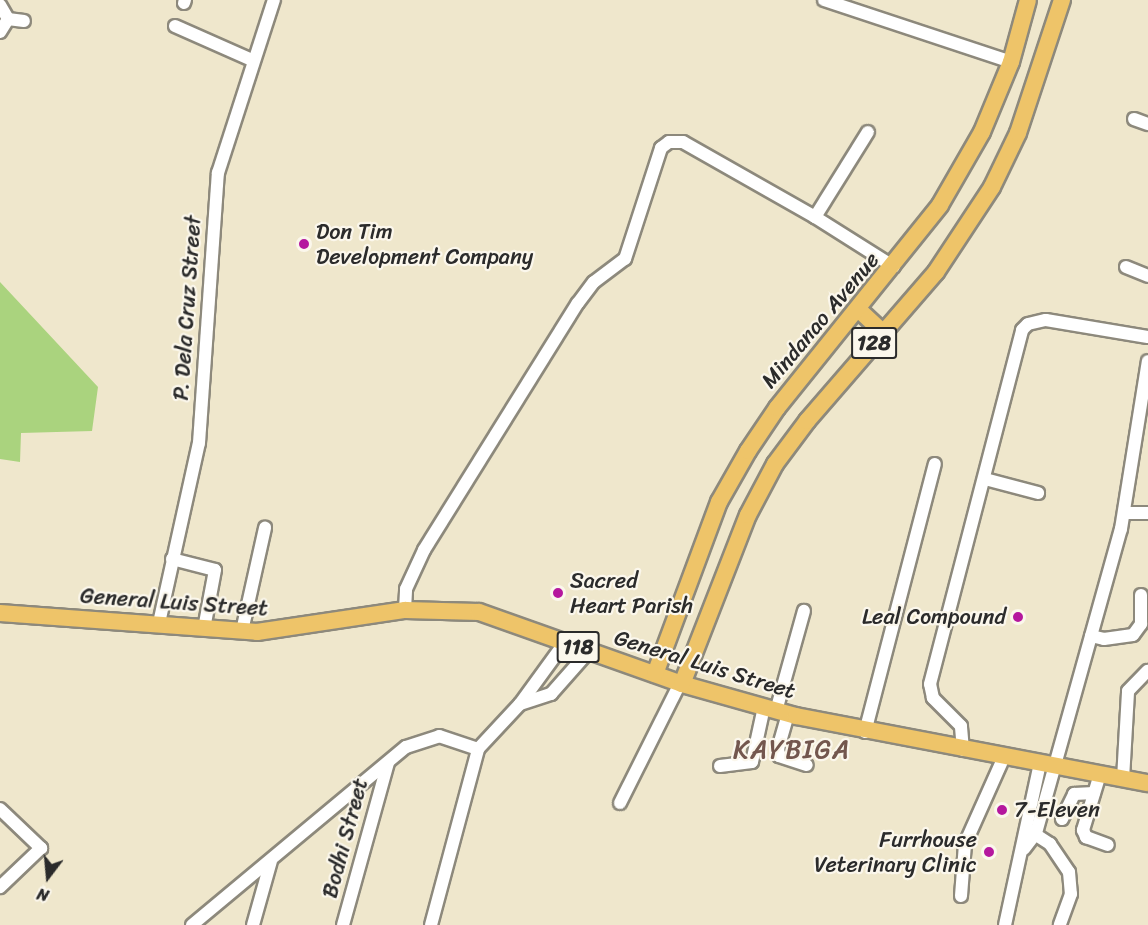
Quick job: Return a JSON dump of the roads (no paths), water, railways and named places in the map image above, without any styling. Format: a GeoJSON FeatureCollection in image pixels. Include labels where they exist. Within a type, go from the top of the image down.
{"type":"FeatureCollection","features":[{"type":"Feature","properties":{"kind":"main road","name":"Mindanao Avenue"},"geometry":{"type":"LineString","coordinates":[[655,674],[719,502],[747,451],[777,408],[894,267],[966,162],[1011,62],[1028,0]]}},
{"type":"Feature","properties":{"kind":"main road","name":"128"},"geometry":{"type":"LineString","coordinates":[[681,684],[748,515],[775,464],[807,420],[936,272],[992,186],[1033,92],[1062,0]]}},
{"type":"Feature","properties":{"kind":"main road"},"geometry":{"type":"LineString","coordinates":[[859,310],[883,332]]}},
{"type":"Feature","properties":{"kind":"main road","name":"General Luis Street"},"geometry":{"type":"LineString","coordinates":[[0,613],[159,623],[242,631],[279,631],[405,610],[479,612],[681,684],[776,711],[865,732],[1148,783]]}},
{"type":"Feature","properties":{"kind":"main road"},"geometry":{"type":"LineString","coordinates":[[662,655],[689,665]]}},
{"type":"Feature","properties":{"kind":"street","name":"P. Dela Cruz Street"},"geometry":{"type":"LineString","coordinates":[[159,623],[199,442],[216,184],[252,60],[274,0]]}},
{"type":"Feature","properties":{"kind":"street"},"geometry":{"type":"LineString","coordinates":[[824,0],[1011,62]]}},
{"type":"Feature","properties":{"kind":"street"},"geometry":{"type":"LineString","coordinates":[[0,4],[8,19]]}},
{"type":"Feature","properties":{"kind":"street"},"geometry":{"type":"LineString","coordinates":[[8,19],[24,21]]}},
{"type":"Feature","properties":{"kind":"street"},"geometry":{"type":"LineString","coordinates":[[0,33],[8,19]]}},
{"type":"Feature","properties":{"kind":"street"},"geometry":{"type":"LineString","coordinates":[[175,26],[252,60]]}},
{"type":"Feature","properties":{"kind":"street"},"geometry":{"type":"LineString","coordinates":[[1134,119],[1148,124]]}},
{"type":"Feature","properties":{"kind":"street"},"geometry":{"type":"LineString","coordinates":[[815,217],[868,132]]}},
{"type":"Feature","properties":{"kind":"street"},"geometry":{"type":"LineString","coordinates":[[405,610],[406,589],[424,550],[578,303],[594,282],[625,259],[661,148],[669,142],[683,142],[815,217],[894,267]]}},
{"type":"Feature","properties":{"kind":"street"},"geometry":{"type":"LineString","coordinates":[[1126,267],[1148,276]]}},
{"type":"Feature","properties":{"kind":"street"},"geometry":{"type":"LineString","coordinates":[[963,750],[962,726],[933,698],[930,689],[1019,340],[1028,324],[1046,320],[1148,338]]}},
{"type":"Feature","properties":{"kind":"street"},"geometry":{"type":"LineString","coordinates":[[1005,925],[1024,849],[1023,830],[1091,636],[1124,513],[1148,361]]}},
{"type":"Feature","properties":{"kind":"street"},"geometry":{"type":"LineString","coordinates":[[865,732],[935,464]]}},
{"type":"Feature","properties":{"kind":"street"},"geometry":{"type":"LineString","coordinates":[[985,479],[1038,493]]}},
{"type":"Feature","properties":{"kind":"street"},"geometry":{"type":"LineString","coordinates":[[1124,513],[1148,513]]}},
{"type":"Feature","properties":{"kind":"street"},"geometry":{"type":"LineString","coordinates":[[242,631],[265,528]]}},
{"type":"Feature","properties":{"kind":"street"},"geometry":{"type":"LineString","coordinates":[[172,559],[215,570],[204,628]]}},
{"type":"Feature","properties":{"kind":"street"},"geometry":{"type":"LineString","coordinates":[[1091,636],[1104,639],[1133,635],[1141,624],[1141,595]]}},
{"type":"Feature","properties":{"kind":"street"},"geometry":{"type":"LineString","coordinates":[[720,766],[753,762],[776,711],[804,611]]}},
{"type":"Feature","properties":{"kind":"street"},"geometry":{"type":"LineString","coordinates":[[431,925],[478,749],[520,704],[565,642]]}},
{"type":"Feature","properties":{"kind":"street"},"geometry":{"type":"LineString","coordinates":[[520,704],[551,694],[589,651]]}},
{"type":"Feature","properties":{"kind":"street"},"geometry":{"type":"LineString","coordinates":[[1123,779],[1128,691],[1147,672]]}},
{"type":"Feature","properties":{"kind":"street"},"geometry":{"type":"LineString","coordinates":[[620,803],[681,684]]}},
{"type":"Feature","properties":{"kind":"street"},"geometry":{"type":"LineString","coordinates":[[776,711],[779,756],[807,765]]}},
{"type":"Feature","properties":{"kind":"street"},"geometry":{"type":"LineString","coordinates":[[192,925],[388,763],[427,737],[452,739],[478,749]]}},
{"type":"Feature","properties":{"kind":"street"},"geometry":{"type":"LineString","coordinates":[[962,896],[965,844],[1004,757]]}},
{"type":"Feature","properties":{"kind":"street","name":"Bodhi Street"},"geometry":{"type":"LineString","coordinates":[[343,925],[388,763]]}},
{"type":"Feature","properties":{"kind":"street"},"geometry":{"type":"LineString","coordinates":[[1024,849],[1036,833],[1047,764]]}},
{"type":"Feature","properties":{"kind":"street"},"geometry":{"type":"LineString","coordinates":[[1100,774],[1083,821],[1084,834],[1108,845]]}},
{"type":"Feature","properties":{"kind":"street"},"geometry":{"type":"LineString","coordinates":[[1062,819],[1074,794],[1094,793]]}},
{"type":"Feature","properties":{"kind":"street"},"geometry":{"type":"LineString","coordinates":[[0,809],[41,848],[0,887]]}},
{"type":"Feature","properties":{"kind":"street"},"geometry":{"type":"LineString","coordinates":[[1023,830],[1036,833],[1057,851],[1069,872],[1071,894],[1060,925]]}},
{"type":"Feature","properties":{"kind":"street"},"geometry":{"type":"LineString","coordinates":[[253,925],[271,861]]}},
{"type":"Feature","properties":{"kind":"place","name":"Don Tim Development Company"},"geometry":{"type":"Point","coordinates":[304,244]}},
{"type":"Feature","properties":{"kind":"place","name":"Sacred Heart Parish"},"geometry":{"type":"Point","coordinates":[558,593]}},
{"type":"Feature","properties":{"kind":"place","name":"Leal Compound"},"geometry":{"type":"Point","coordinates":[1018,617]}},
{"type":"Feature","properties":{"kind":"place","name":"7-Eleven"},"geometry":{"type":"Point","coordinates":[1002,810]}},
{"type":"Feature","properties":{"kind":"place","name":"Furrhouse Veterinary Clinic"},"geometry":{"type":"Point","coordinates":[989,852]}},
{"type":"Feature","properties":{"kind":"district","name":"KAYBIGA"},"geometry":{"type":"Point","coordinates":[792,750]}}]}
